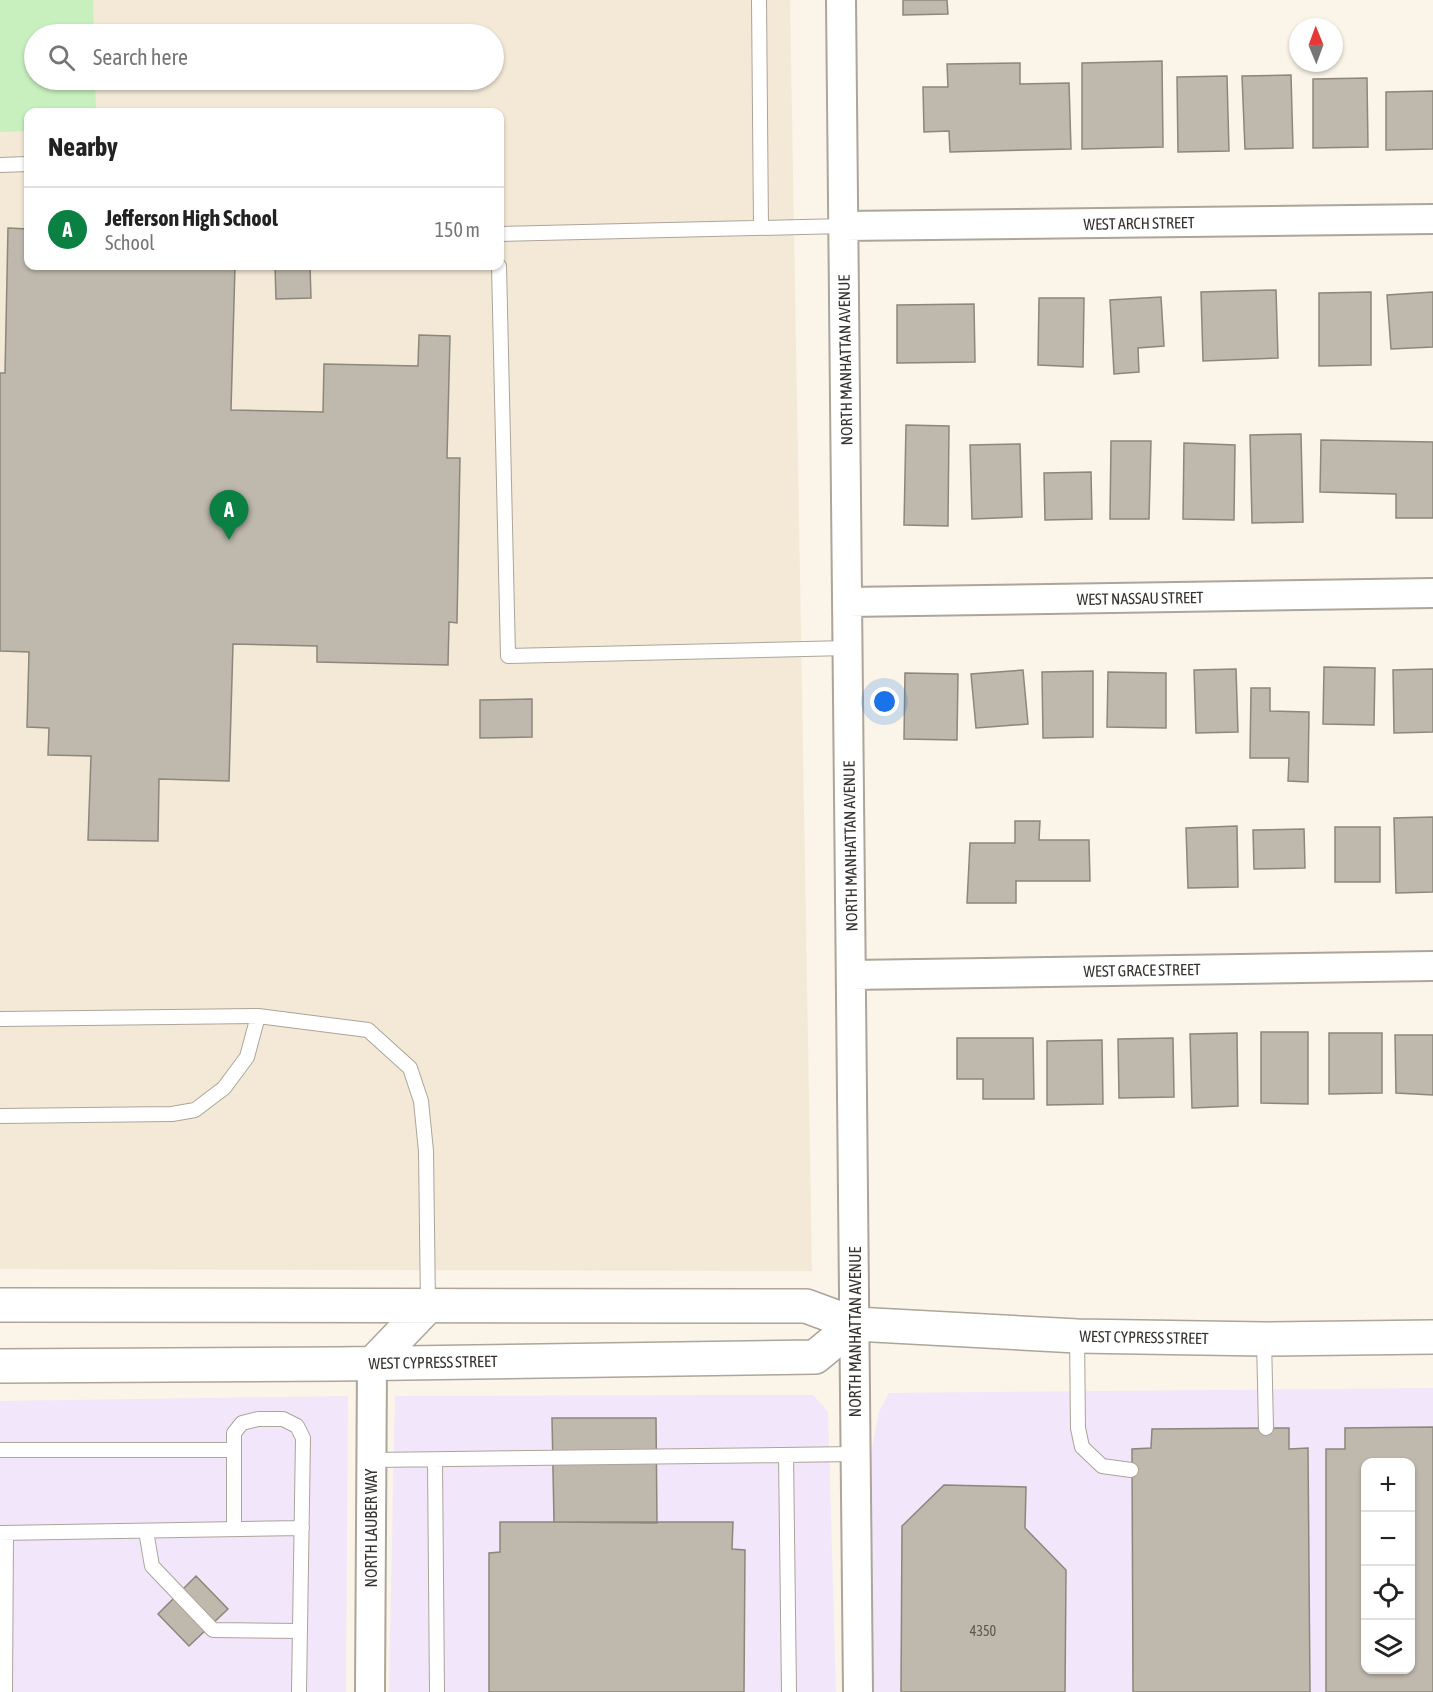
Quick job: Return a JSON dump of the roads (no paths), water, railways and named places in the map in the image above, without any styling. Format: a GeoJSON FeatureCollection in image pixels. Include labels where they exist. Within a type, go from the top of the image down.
{"type":"FeatureCollection","features":[{"type":"Feature","properties":{"kind":"street","name":"NORTH MANHATTAN AVENUE"},"geometry":{"type":"LineString","coordinates":[[841,0],[858,1692]]}},
{"type":"Feature","properties":{"kind":"street","name":"WEST ARCH STREET"},"geometry":{"type":"LineString","coordinates":[[844,226],[1433,219]]}},
{"type":"Feature","properties":{"kind":"street","name":"WEST NASSAU STREET"},"geometry":{"type":"LineString","coordinates":[[848,602],[1433,593]]}},
{"type":"Feature","properties":{"kind":"street","name":"WEST GRACE STREET"},"geometry":{"type":"LineString","coordinates":[[851,975],[1433,966]]}},
{"type":"Feature","properties":{"kind":"street","name":"WEST CYPRESS STREET"},"geometry":{"type":"LineString","coordinates":[[0,1305],[806,1305],[855,1324],[1077,1336],[1264,1339],[1433,1337]]}},
{"type":"Feature","properties":{"kind":"street"},"geometry":{"type":"LineString","coordinates":[[372,1364],[428,1306]]}},
{"type":"Feature","properties":{"kind":"street","name":"WEST CYPRESS STREET"},"geometry":{"type":"LineString","coordinates":[[0,1366],[372,1364],[815,1357],[855,1324]]}},
{"type":"Feature","properties":{"kind":"street","name":"NORTH LAUBER WAY"},"geometry":{"type":"LineString","coordinates":[[370,1692],[372,1364]]}},
{"type":"Feature","properties":{"kind":"lane"},"geometry":{"type":"LineString","coordinates":[[759,0],[761,228]]}},
{"type":"Feature","properties":{"kind":"lane"},"geometry":{"type":"LineString","coordinates":[[0,165],[24,164]]}},
{"type":"Feature","properties":{"kind":"lane"},"geometry":{"type":"LineString","coordinates":[[504,234],[844,226]]}},
{"type":"Feature","properties":{"kind":"lane"},"geometry":{"type":"LineString","coordinates":[[499,270],[508,656],[848,648]]}},
{"type":"Feature","properties":{"kind":"lane"},"geometry":{"type":"LineString","coordinates":[[0,1116],[172,1114],[195,1110],[224,1088],[247,1057],[258,1017]]}},
{"type":"Feature","properties":{"kind":"lane"},"geometry":{"type":"LineString","coordinates":[[0,1019],[258,1017],[368,1030],[410,1068],[421,1101],[426,1151],[428,1306]]}},
{"type":"Feature","properties":{"kind":"lane"},"geometry":{"type":"LineString","coordinates":[[1077,1336],[1078,1428],[1082,1447],[1102,1466],[1131,1470]]}},
{"type":"Feature","properties":{"kind":"lane"},"geometry":{"type":"LineString","coordinates":[[1264,1339],[1266,1428]]}},
{"type":"Feature","properties":{"kind":"lane"},"geometry":{"type":"LineString","coordinates":[[234,1530],[234,1433],[242,1423],[258,1419],[283,1419],[297,1426],[303,1438],[299,1692]]}},
{"type":"Feature","properties":{"kind":"lane"},"geometry":{"type":"LineString","coordinates":[[0,1450],[233,1450]]}},
{"type":"Feature","properties":{"kind":"lane"},"geometry":{"type":"LineString","coordinates":[[372,1460],[856,1454]]}},
{"type":"Feature","properties":{"kind":"lane"},"geometry":{"type":"LineString","coordinates":[[786,1455],[789,1692]]}},
{"type":"Feature","properties":{"kind":"lane"},"geometry":{"type":"LineString","coordinates":[[435,1460],[438,1692]]}},
{"type":"Feature","properties":{"kind":"lane"},"geometry":{"type":"LineString","coordinates":[[5,1692],[3,1533],[302,1528]]}},
{"type":"Feature","properties":{"kind":"lane"},"geometry":{"type":"LineString","coordinates":[[146,1531],[152,1566],[213,1630],[300,1631]]}},
{"type":"Feature","properties":{"kind":"place","name":"Jefferson High School"},"geometry":{"type":"Point","coordinates":[229,540]}}]}
